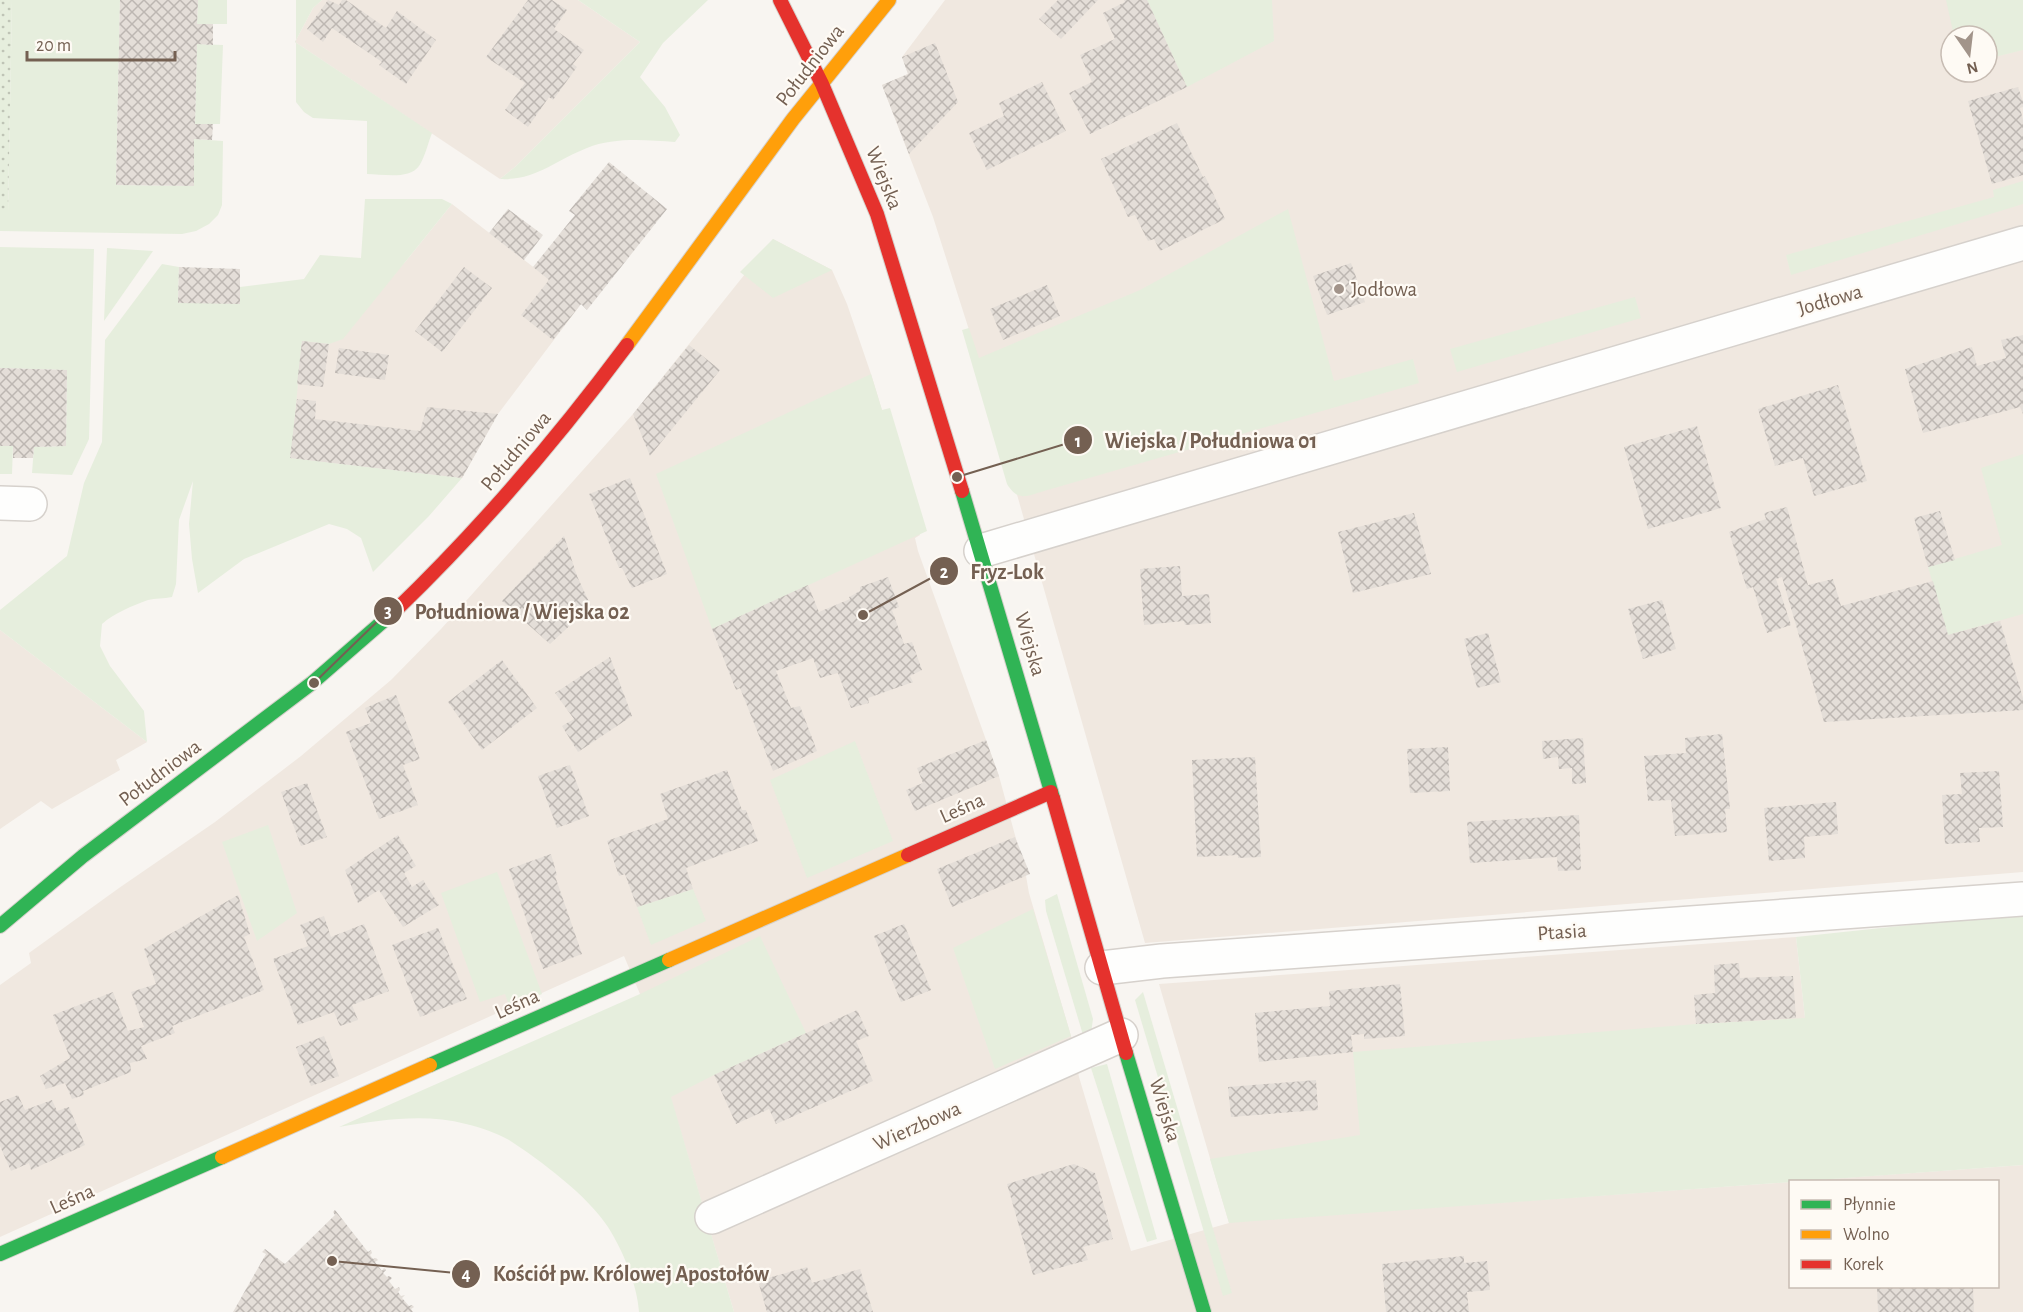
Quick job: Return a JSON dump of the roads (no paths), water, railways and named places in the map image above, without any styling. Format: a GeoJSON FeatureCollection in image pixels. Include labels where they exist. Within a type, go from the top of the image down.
{"type":"FeatureCollection","features":[{"type":"Feature","properties":{"kind":"street","name":"Wiejska"},"geometry":{"type":"LineString","coordinates":[[780,0],[822,84],[877,214],[981,551],[1204,1312]]}},
{"type":"Feature","properties":{"kind":"street","name":"Południowa"},"geometry":{"type":"LineString","coordinates":[[0,926],[92,849],[314,683],[392,615],[434,573],[535,463],[613,365],[822,84],[889,0]]}},
{"type":"Feature","properties":{"kind":"street","name":"Jodłowa"},"geometry":{"type":"LineString","coordinates":[[981,551],[2023,243]]}},
{"type":"Feature","properties":{"kind":"street","name":"Leśna"},"geometry":{"type":"LineString","coordinates":[[0,1254],[1051,792]]}},
{"type":"Feature","properties":{"kind":"street","name":"Południowa"},"geometry":{"type":"LineString","coordinates":[[31,882],[92,849]]}},
{"type":"Feature","properties":{"kind":"street","name":"Ptasia"},"geometry":{"type":"LineString","coordinates":[[1102,968],[1162,961],[2023,899]]}},
{"type":"Feature","properties":{"kind":"street","name":"Wierzbowa"},"geometry":{"type":"LineString","coordinates":[[712,1217],[1121,1035]]}},
{"type":"Feature","properties":{"kind":"place","name":"Jodłowa"},"geometry":{"type":"Point","coordinates":[1339,289]}},
{"type":"Feature","properties":{"kind":"place","name":"Wiejska / Południowa 01"},"geometry":{"type":"Point","coordinates":[957,477]}},
{"type":"Feature","properties":{"kind":"place","name":"Fryz-Lok"},"geometry":{"type":"Point","coordinates":[863,615]}},
{"type":"Feature","properties":{"kind":"place","name":"Południowa / Wiejska 02"},"geometry":{"type":"Point","coordinates":[314,683]}},
{"type":"Feature","properties":{"kind":"place","name":"Kościół pw. Królowej Apostołów"},"geometry":{"type":"Point","coordinates":[332,1261]}}]}
